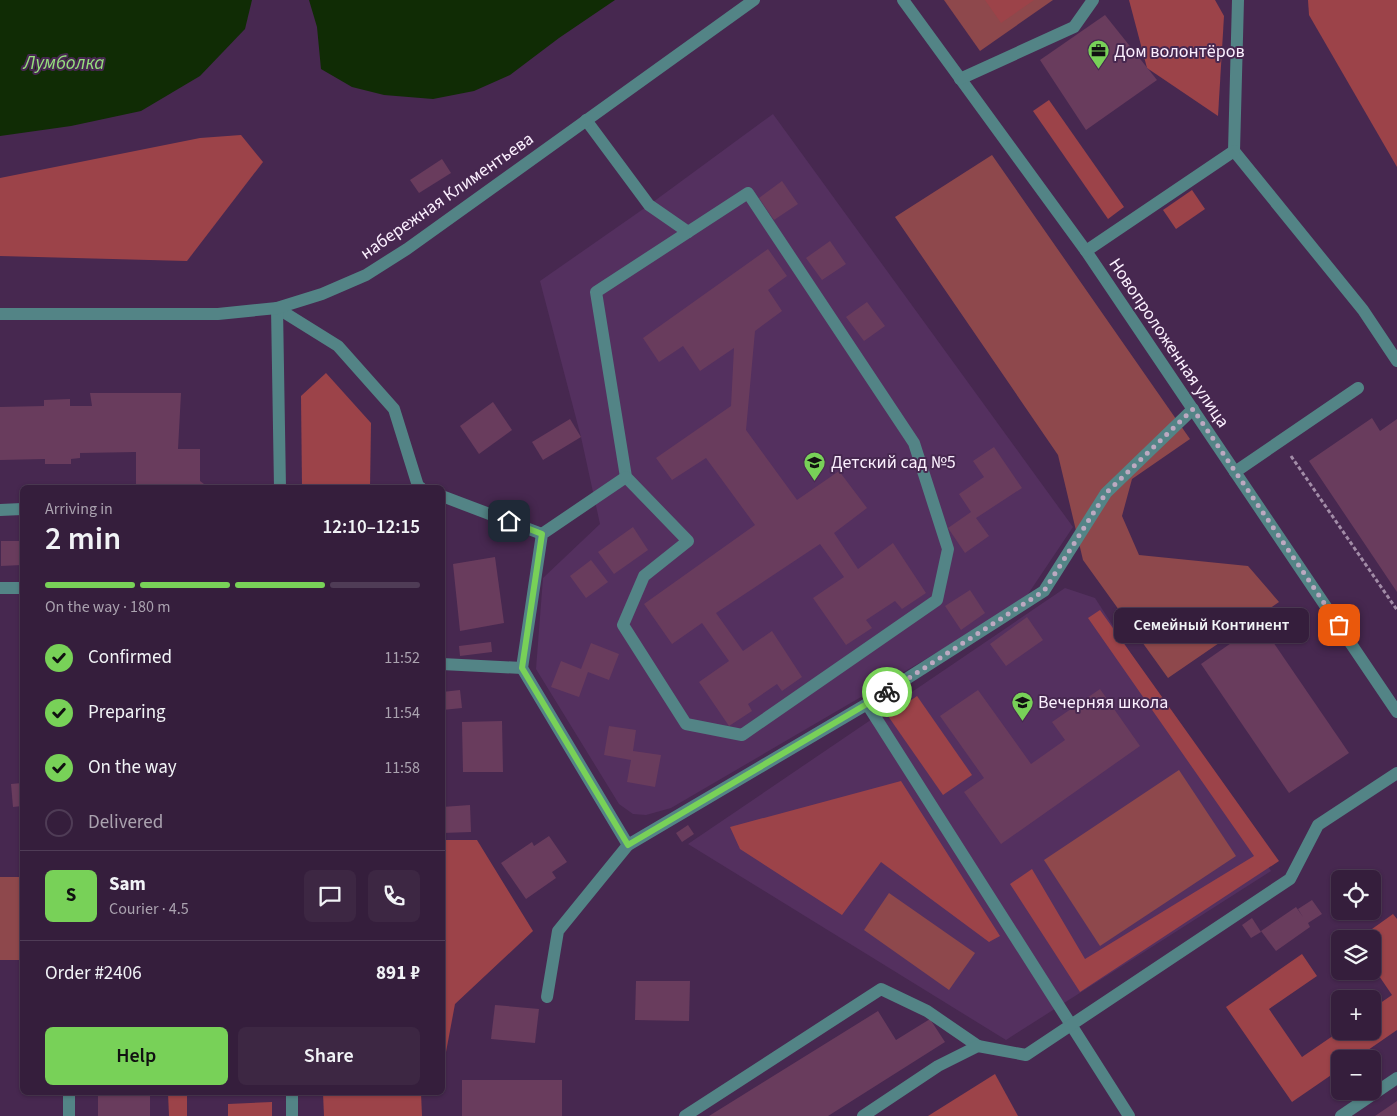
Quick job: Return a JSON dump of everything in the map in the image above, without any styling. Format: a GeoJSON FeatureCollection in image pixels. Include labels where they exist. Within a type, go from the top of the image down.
{"type":"FeatureCollection","features":[{"type":"Feature","properties":{"kind":"street","name":"набережная Климентьева"},"geometry":{"type":"LineString","coordinates":[[0,314],[218,314],[277,308],[322,294],[366,275],[407,249],[754,0]]}},
{"type":"Feature","properties":{"kind":"street","name":"Новопроложенная улица"},"geometry":{"type":"LineString","coordinates":[[904,0],[1086,251],[1397,712]]}},
{"type":"Feature","properties":{"kind":"street"},"geometry":{"type":"LineString","coordinates":[[960,79],[1074,27],[1093,0]]}},
{"type":"Feature","properties":{"kind":"street"},"geometry":{"type":"LineString","coordinates":[[1238,0],[1234,151],[1363,310],[1397,361]]}},
{"type":"Feature","properties":{"kind":"street"},"geometry":{"type":"LineString","coordinates":[[586,120],[649,205],[688,232]]}},
{"type":"Feature","properties":{"kind":"street"},"geometry":{"type":"LineString","coordinates":[[1086,251],[1234,151]]}},
{"type":"Feature","properties":{"kind":"street"},"geometry":{"type":"LineString","coordinates":[[748,193],[914,444],[948,548],[937,600],[742,735],[686,724],[623,625],[644,576],[688,541],[626,478],[596,292],[688,232],[748,193]]}},
{"type":"Feature","properties":{"kind":"street"},"geometry":{"type":"LineString","coordinates":[[277,308],[280,485]]}},
{"type":"Feature","properties":{"kind":"street"},"geometry":{"type":"LineString","coordinates":[[277,308],[338,346],[394,409],[418,485]]}},
{"type":"Feature","properties":{"kind":"street"},"geometry":{"type":"LineString","coordinates":[[1236,472],[1358,388]]}},
{"type":"Feature","properties":{"kind":"street"},"geometry":{"type":"LineString","coordinates":[[547,997],[558,931],[628,845],[867,704],[1044,591],[1106,493],[1193,409]]}},
{"type":"Feature","properties":{"kind":"street"},"geometry":{"type":"LineString","coordinates":[[626,478],[542,534],[522,668],[628,845]]}},
{"type":"Feature","properties":{"kind":"street"},"geometry":{"type":"LineString","coordinates":[[445,497],[542,534]]}},
{"type":"Feature","properties":{"kind":"street"},"geometry":{"type":"LineString","coordinates":[[0,510],[20,509]]}},
{"type":"Feature","properties":{"kind":"street"},"geometry":{"type":"LineString","coordinates":[[0,588],[20,588]]}},
{"type":"Feature","properties":{"kind":"street"},"geometry":{"type":"LineString","coordinates":[[445,664],[522,668]]}},
{"type":"Feature","properties":{"kind":"street"},"geometry":{"type":"LineString","coordinates":[[867,704],[1129,1116]]}},
{"type":"Feature","properties":{"kind":"street"},"geometry":{"type":"LineString","coordinates":[[685,1116],[881,988],[927,1011],[978,1046],[1026,1055],[1290,879],[1318,826],[1397,774]]}},
{"type":"Feature","properties":{"kind":"street"},"geometry":{"type":"LineString","coordinates":[[863,1116],[938,1066],[978,1046]]}},
{"type":"Feature","properties":{"kind":"street"},"geometry":{"type":"LineString","coordinates":[[1341,1116],[1397,1078]]}},
{"type":"Feature","properties":{"kind":"street"},"geometry":{"type":"LineString","coordinates":[[69,1095],[69,1116]]}},
{"type":"Feature","properties":{"kind":"street"},"geometry":{"type":"LineString","coordinates":[[292,1095],[292,1116]]}},
{"type":"Feature","properties":{"kind":"path"},"geometry":{"type":"LineString","coordinates":[[1281,441],[1397,610]]}},
{"type":"Feature","properties":{"kind":"shaded area"},"geometry":{"type":"Polygon","coordinates":[[[944,0],[1053,0],[980,51],[944,0]]]}},
{"type":"Feature","properties":{"kind":"shaded area"},"geometry":{"type":"Polygon","coordinates":[[[985,0],[1034,0],[1001,23],[985,0]]]}},
{"type":"Feature","properties":{"kind":"shaded area"},"geometry":{"type":"Polygon","coordinates":[[[1129,0],[1215,0],[1224,16],[1218,116],[1147,68],[1129,0]]]}},
{"type":"Feature","properties":{"kind":"shaded area"},"geometry":{"type":"Polygon","coordinates":[[[1308,0],[1397,0],[1397,167],[1309,15],[1308,0]]]}},
{"type":"Feature","properties":{"kind":"shaded area"},"geometry":{"type":"Polygon","coordinates":[[[1049,100],[1124,207],[1108,219],[1033,111],[1049,100]]]}},
{"type":"Feature","properties":{"kind":"shaded area","name":"Детский сад №5"},"geometry":{"type":"Polygon","coordinates":[[[773,114],[1073,527],[1022,603],[671,808],[646,815],[633,814],[619,804],[536,669],[543,578],[600,524],[581,437],[540,281],[649,205],[773,114]]]}},
{"type":"Feature","properties":{"kind":"shaded area"},"geometry":{"type":"Polygon","coordinates":[[[241,135],[263,162],[187,261],[0,256],[0,178],[200,138],[241,135]]]}},
{"type":"Feature","properties":{"kind":"shaded area"},"geometry":{"type":"Polygon","coordinates":[[[992,155],[1190,439],[1132,479],[1122,516],[1139,555],[1248,566],[1279,602],[1168,678],[1083,560],[1058,455],[895,217],[992,155]]]}},
{"type":"Feature","properties":{"kind":"shaded area"},"geometry":{"type":"Polygon","coordinates":[[[1192,190],[1205,209],[1176,229],[1163,210],[1192,190]]]}},
{"type":"Feature","properties":{"kind":"shaded area"},"geometry":{"type":"Polygon","coordinates":[[[326,373],[371,423],[370,485],[302,485],[301,396],[326,373]]]}},
{"type":"Feature","properties":{"kind":"shaded area","name":"Вечерняя школа"},"geometry":{"type":"Polygon","coordinates":[[[1065,588],[1095,598],[1271,871],[1006,1040],[688,844],[1065,588]]]}},
{"type":"Feature","properties":{"kind":"shaded area"},"geometry":{"type":"Polygon","coordinates":[[[1100,610],[1279,861],[1080,992],[1010,884],[1032,869],[1085,959],[1254,856],[1088,618],[1100,610]]]}},
{"type":"Feature","properties":{"kind":"shaded area"},"geometry":{"type":"Polygon","coordinates":[[[917,696],[972,775],[943,795],[888,716],[917,696]]]}},
{"type":"Feature","properties":{"kind":"shaded area"},"geometry":{"type":"Polygon","coordinates":[[[1179,770],[1236,856],[1100,946],[1044,860],[1179,770]]]}},
{"type":"Feature","properties":{"kind":"shaded area"},"geometry":{"type":"Polygon","coordinates":[[[901,781],[1000,936],[989,942],[881,862],[842,915],[740,849],[730,827],[901,781]]]}},
{"type":"Feature","properties":{"kind":"shaded area"},"geometry":{"type":"Polygon","coordinates":[[[445,840],[477,840],[533,931],[455,1004],[445,1054],[445,840]]]}},
{"type":"Feature","properties":{"kind":"shaded area"},"geometry":{"type":"Polygon","coordinates":[[[0,877],[20,877],[20,960],[0,960],[0,877]]]}},
{"type":"Feature","properties":{"kind":"shaded area"},"geometry":{"type":"Polygon","coordinates":[[[889,893],[975,953],[949,990],[864,930],[889,893]]]}},
{"type":"Feature","properties":{"kind":"shaded area"},"geometry":{"type":"Polygon","coordinates":[[[1393,914],[1397,919],[1397,1030],[1368,1050],[1331,1050],[1331,1075],[1292,1102],[1226,1007],[1302,954],[1317,976],[1269,1009],[1302,1057],[1331,1037],[1331,1040],[1381,1040],[1381,1003],[1392,995],[1381,979],[1381,930],[1371,930],[1393,914]]]}},
{"type":"Feature","properties":{"kind":"shaded area"},"geometry":{"type":"Polygon","coordinates":[[[995,1074],[1018,1116],[928,1116],[995,1074]]]}},
{"type":"Feature","properties":{"kind":"shaded area"},"geometry":{"type":"Polygon","coordinates":[[[168,1095],[187,1095],[187,1116],[169,1116],[168,1095]]]}},
{"type":"Feature","properties":{"kind":"shaded area"},"geometry":{"type":"Polygon","coordinates":[[[323,1095],[421,1095],[422,1116],[324,1116],[323,1095]]]}},
{"type":"Feature","properties":{"kind":"shaded area"},"geometry":{"type":"Polygon","coordinates":[[[272,1102],[272,1116],[228,1116],[228,1104],[272,1102]]]}},
{"type":"Feature","properties":{"kind":"water","name":"Лумболка"},"geometry":{"type":"Polygon","coordinates":[[[0,0],[252,0],[245,29],[200,76],[141,111],[71,126],[0,136],[0,0]]]}},
{"type":"Feature","properties":{"kind":"water"},"geometry":{"type":"Polygon","coordinates":[[[309,0],[615,0],[559,38],[510,75],[474,91],[433,99],[384,95],[352,87],[321,69],[317,27],[309,0]]]}},
{"type":"Feature","properties":{"kind":"building","name":"Дом волонтёров"},"geometry":{"type":"Polygon","coordinates":[[[1105,15],[1157,80],[1086,130],[1040,60],[1105,15]]]}},
{"type":"Feature","properties":{"kind":"building"},"geometry":{"type":"Polygon","coordinates":[[[442,159],[451,173],[419,193],[410,180],[442,159]]]}},
{"type":"Feature","properties":{"kind":"building"},"geometry":{"type":"Polygon","coordinates":[[[782,181],[798,204],[774,220],[759,198],[782,181]]]}},
{"type":"Feature","properties":{"kind":"building"},"geometry":{"type":"Polygon","coordinates":[[[830,241],[846,264],[822,280],[806,258],[830,241]]]}},
{"type":"Feature","properties":{"kind":"building"},"geometry":{"type":"Polygon","coordinates":[[[768,249],[787,276],[768,290],[782,311],[755,331],[746,430],[797,500],[839,471],[867,508],[834,533],[858,569],[893,543],[926,593],[902,609],[895,601],[866,620],[872,628],[846,645],[813,598],[844,577],[820,544],[716,613],[743,651],[772,631],[802,677],[782,691],[777,684],[748,704],[752,711],[729,726],[699,682],[729,661],[702,623],[672,644],[644,604],[755,525],[706,458],[672,480],[656,458],[731,406],[734,348],[700,371],[683,346],[659,362],[643,338],[768,249]]]}},
{"type":"Feature","properties":{"kind":"building"},"geometry":{"type":"Polygon","coordinates":[[[867,302],[885,326],[864,341],[846,317],[867,302]]]}},
{"type":"Feature","properties":{"kind":"building"},"geometry":{"type":"Polygon","coordinates":[[[90,393],[181,393],[178,449],[200,449],[200,481],[204,485],[136,485],[136,452],[80,453],[80,458],[71,459],[71,464],[45,464],[45,459],[0,460],[0,407],[44,406],[44,400],[70,399],[70,406],[92,406],[90,393]]]}},
{"type":"Feature","properties":{"kind":"building"},"geometry":{"type":"Polygon","coordinates":[[[493,402],[512,430],[479,454],[460,426],[493,402]]]}},
{"type":"Feature","properties":{"kind":"building"},"geometry":{"type":"Polygon","coordinates":[[[1372,418],[1380,431],[1397,419],[1397,592],[1309,461],[1372,418]]]}},
{"type":"Feature","properties":{"kind":"building"},"geometry":{"type":"Polygon","coordinates":[[[570,419],[581,437],[543,460],[532,442],[570,419]]]}},
{"type":"Feature","properties":{"kind":"building"},"geometry":{"type":"Polygon","coordinates":[[[994,447],[1022,488],[976,518],[989,536],[965,553],[948,528],[971,512],[959,494],[984,477],[973,461],[994,447]]]}},
{"type":"Feature","properties":{"kind":"building"},"geometry":{"type":"Polygon","coordinates":[[[633,527],[648,550],[614,574],[598,552],[633,527]]]}},
{"type":"Feature","properties":{"kind":"building"},"geometry":{"type":"Polygon","coordinates":[[[1,541],[20,541],[20,565],[1,566],[1,541]]]}},
{"type":"Feature","properties":{"kind":"building"},"geometry":{"type":"Polygon","coordinates":[[[495,557],[504,623],[460,631],[453,564],[495,557]]]}},
{"type":"Feature","properties":{"kind":"building"},"geometry":{"type":"Polygon","coordinates":[[[591,560],[608,582],[586,598],[570,576],[591,560]]]}},
{"type":"Feature","properties":{"kind":"building"},"geometry":{"type":"Polygon","coordinates":[[[970,590],[985,613],[961,630],[945,606],[970,590]]]}},
{"type":"Feature","properties":{"kind":"building"},"geometry":{"type":"Polygon","coordinates":[[[1027,617],[1043,640],[1006,666],[990,644],[1027,617]]]}},
{"type":"Feature","properties":{"kind":"building"},"geometry":{"type":"Polygon","coordinates":[[[1260,623],[1349,753],[1289,793],[1201,664],[1260,623]]]}},
{"type":"Feature","properties":{"kind":"building"},"geometry":{"type":"Polygon","coordinates":[[[491,642],[492,652],[460,656],[459,646],[491,642]]]}},
{"type":"Feature","properties":{"kind":"building"},"geometry":{"type":"Polygon","coordinates":[[[591,643],[619,654],[609,680],[588,672],[579,697],[551,687],[561,661],[581,669],[591,643]]]}},
{"type":"Feature","properties":{"kind":"building"},"geometry":{"type":"Polygon","coordinates":[[[1100,689],[1140,746],[1001,844],[964,792],[984,778],[940,716],[978,690],[1031,764],[1065,740],[1052,722],[1100,689]]]}},
{"type":"Feature","properties":{"kind":"building"},"geometry":{"type":"Polygon","coordinates":[[[460,690],[462,708],[445,710],[445,692],[460,690]]]}},
{"type":"Feature","properties":{"kind":"building"},"geometry":{"type":"Polygon","coordinates":[[[502,721],[503,772],[463,772],[462,722],[502,721]]]}},
{"type":"Feature","properties":{"kind":"building"},"geometry":{"type":"Polygon","coordinates":[[[609,726],[636,730],[633,751],[661,755],[655,787],[627,782],[631,760],[604,755],[609,726]]]}},
{"type":"Feature","properties":{"kind":"building"},"geometry":{"type":"Polygon","coordinates":[[[20,783],[20,806],[13,807],[11,784],[20,783]]]}},
{"type":"Feature","properties":{"kind":"building"},"geometry":{"type":"Polygon","coordinates":[[[470,805],[471,832],[445,833],[445,807],[470,805]]]}},
{"type":"Feature","properties":{"kind":"building"},"geometry":{"type":"Polygon","coordinates":[[[688,825],[694,834],[682,842],[676,833],[688,825]]]}},
{"type":"Feature","properties":{"kind":"building"},"geometry":{"type":"Polygon","coordinates":[[[549,836],[567,862],[552,872],[556,878],[526,899],[501,863],[532,842],[534,846],[549,836]]]}},
{"type":"Feature","properties":{"kind":"building"},"geometry":{"type":"Polygon","coordinates":[[[1312,900],[1322,914],[1308,923],[1310,927],[1276,951],[1261,931],[1296,907],[1303,917],[1298,909],[1312,900]]]}},
{"type":"Feature","properties":{"kind":"building"},"geometry":{"type":"Polygon","coordinates":[[[1252,918],[1261,932],[1251,938],[1242,925],[1252,918]]]}},
{"type":"Feature","properties":{"kind":"building"},"geometry":{"type":"Polygon","coordinates":[[[636,981],[690,981],[689,1021],[635,1020],[636,981]]]}},
{"type":"Feature","properties":{"kind":"building"},"geometry":{"type":"Polygon","coordinates":[[[495,1005],[539,1009],[535,1043],[491,1039],[495,1005]]]}},
{"type":"Feature","properties":{"kind":"building"},"geometry":{"type":"Polygon","coordinates":[[[878,1011],[896,1040],[930,1019],[945,1042],[828,1116],[709,1116],[878,1011]]]}},
{"type":"Feature","properties":{"kind":"building"},"geometry":{"type":"Polygon","coordinates":[[[462,1080],[562,1080],[562,1116],[462,1116],[462,1080]]]}},
{"type":"Feature","properties":{"kind":"building"},"geometry":{"type":"Polygon","coordinates":[[[98,1095],[150,1095],[150,1116],[98,1116],[98,1095]]]}},
{"type":"Feature","properties":{"kind":"building"},"geometry":{"type":"Polygon","coordinates":[[[1397,1101],[1397,1116],[1375,1116],[1397,1101]]]}},
{"type":"Feature","properties":{"kind":"way so far"},"geometry":{"type":"LineString","coordinates":[[887,692],[1044,591],[1106,493],[1193,409],[1339,625]]}},
{"type":"Feature","properties":{"kind":"place","name":"Дом волонтёров"},"geometry":{"type":"Point","coordinates":[1098,70]}},
{"type":"Feature","properties":{"kind":"place","name":"Детский сад №5"},"geometry":{"type":"Point","coordinates":[815,481]}},
{"type":"Feature","properties":{"kind":"place","name":"Семейный Континент"},"geometry":{"type":"Point","coordinates":[1339,625]}},
{"type":"Feature","properties":{"kind":"place","name":"Вечерняя школа"},"geometry":{"type":"Point","coordinates":[1022,721]}},
{"type":"Feature","properties":{"kind":"route"},"geometry":{"type":"LineString","coordinates":[[509,521],[542,534],[522,668],[628,845],[887,692]]}}]}
